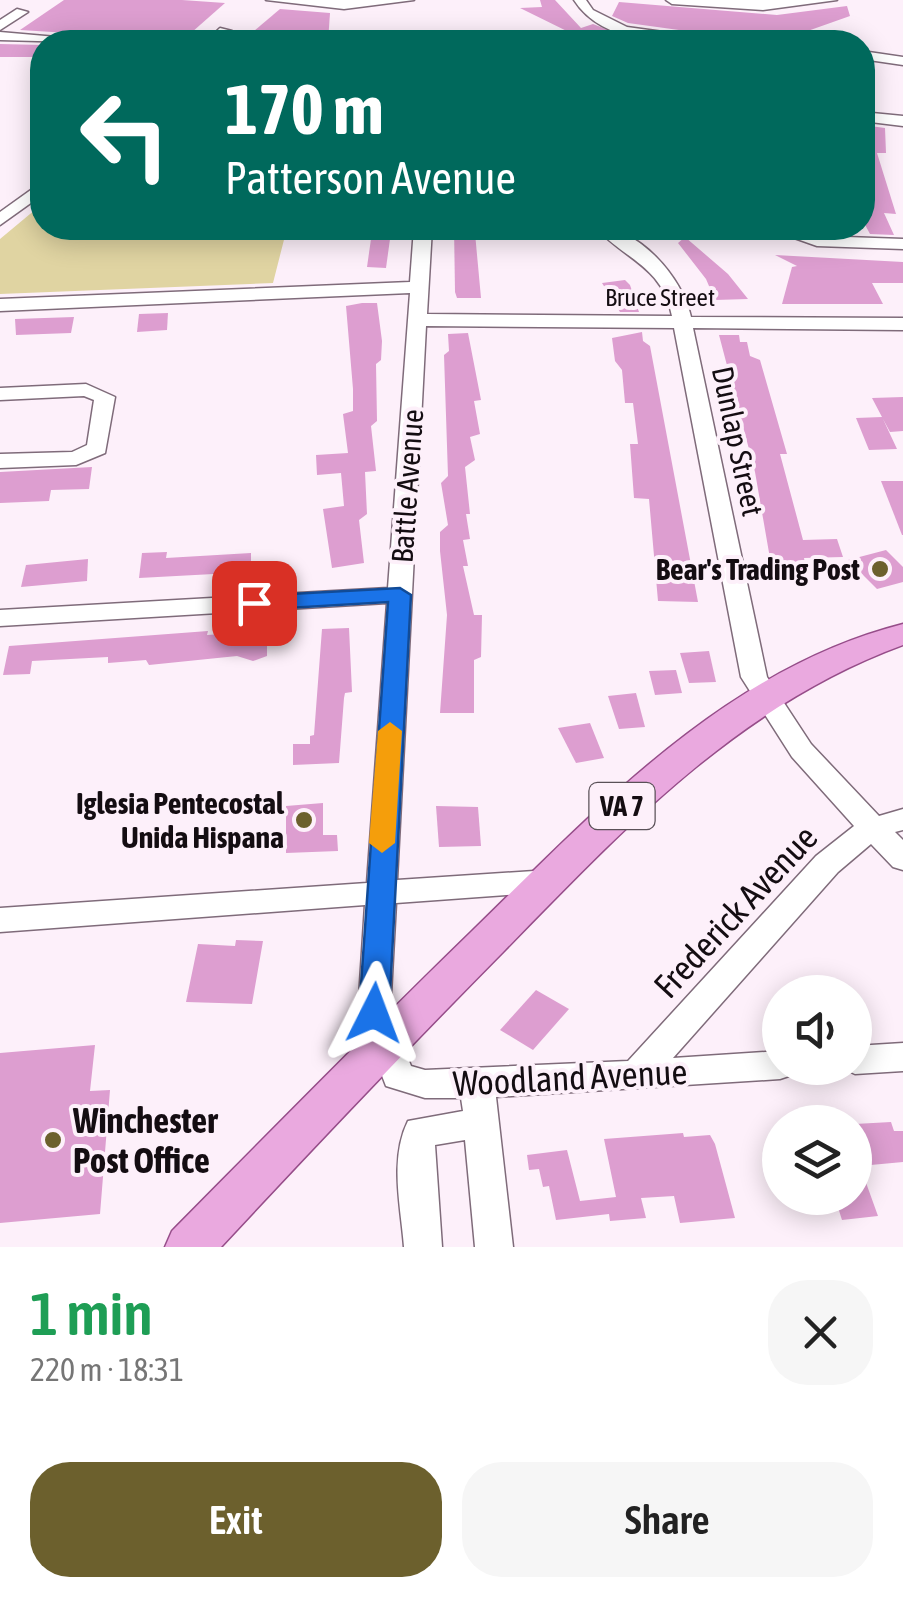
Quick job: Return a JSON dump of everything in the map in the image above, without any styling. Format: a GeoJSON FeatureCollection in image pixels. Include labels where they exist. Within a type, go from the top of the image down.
{"type":"FeatureCollection","features":[{"type":"Feature","properties":{"kind":"main road","name":"VA 7"},"geometry":{"type":"LineString","coordinates":[[189,1247],[386,1042],[658,772],[762,695],[818,666],[903,634]]}},
{"type":"Feature","properties":{"kind":"street"},"geometry":{"type":"LineString","coordinates":[[272,0],[361,5],[408,0]]}},
{"type":"Feature","properties":{"kind":"street"},"geometry":{"type":"LineString","coordinates":[[580,0],[590,15],[629,30]]}},
{"type":"Feature","properties":{"kind":"street"},"geometry":{"type":"LineString","coordinates":[[672,0],[762,6],[830,0]]}},
{"type":"Feature","properties":{"kind":"street"},"geometry":{"type":"LineString","coordinates":[[0,26],[22,12]]}},
{"type":"Feature","properties":{"kind":"street"},"geometry":{"type":"LineString","coordinates":[[0,36],[30,39]]}},
{"type":"Feature","properties":{"kind":"street"},"geometry":{"type":"LineString","coordinates":[[875,58],[903,61]]}},
{"type":"Feature","properties":{"kind":"street"},"geometry":{"type":"LineString","coordinates":[[875,117],[903,120]]}},
{"type":"Feature","properties":{"kind":"street"},"geometry":{"type":"LineString","coordinates":[[0,220],[30,196]]}},
{"type":"Feature","properties":{"kind":"street","name":"Battle Avenue"},"geometry":{"type":"LineString","coordinates":[[386,1042],[374,1013],[379,892],[422,240]]}},
{"type":"Feature","properties":{"kind":"street","name":"Dunlap Street"},"geometry":{"type":"LineString","coordinates":[[621,240],[660,270],[676,296],[754,677],[762,695]]}},
{"type":"Feature","properties":{"kind":"street"},"geometry":{"type":"LineString","coordinates":[[817,240],[903,244]]}},
{"type":"Feature","properties":{"kind":"street"},"geometry":{"type":"LineString","coordinates":[[0,304],[419,287]]}},
{"type":"Feature","properties":{"kind":"street","name":"Bruce Street"},"geometry":{"type":"LineString","coordinates":[[416,320],[903,324]]}},
{"type":"Feature","properties":{"kind":"street"},"geometry":{"type":"LineString","coordinates":[[0,394],[86,390],[104,397],[97,448],[76,458],[0,461]]}},
{"type":"Feature","properties":{"kind":"street"},"geometry":{"type":"LineString","coordinates":[[0,618],[400,595]]}},
{"type":"Feature","properties":{"kind":"street"},"geometry":{"type":"LineString","coordinates":[[762,695],[889,824],[903,859]]}},
{"type":"Feature","properties":{"kind":"street","name":"Frederick Avenue"},"geometry":{"type":"LineString","coordinates":[[637,1075],[827,864],[889,824]]}},
{"type":"Feature","properties":{"kind":"street"},"geometry":{"type":"LineString","coordinates":[[0,920],[549,881]]}},
{"type":"Feature","properties":{"kind":"street","name":"Woodland Avenue"},"geometry":{"type":"LineString","coordinates":[[386,1042],[398,1076],[425,1084],[762,1066]]}},
{"type":"Feature","properties":{"kind":"street"},"geometry":{"type":"LineString","coordinates":[[872,1059],[903,1056]]}},
{"type":"Feature","properties":{"kind":"street"},"geometry":{"type":"LineString","coordinates":[[477,1083],[494,1247]]}},
{"type":"Feature","properties":{"kind":"street"},"geometry":{"type":"LineString","coordinates":[[423,1247],[414,1156],[420,1132],[482,1123]]}},
{"type":"Feature","properties":{"kind":"shaded area"},"geometry":{"type":"Polygon","coordinates":[[[30,214],[30,240],[284,240],[273,283],[0,294],[0,239],[30,214]]]}},
{"type":"Feature","properties":{"kind":"building"},"geometry":{"type":"Polygon","coordinates":[[[64,0],[225,3],[194,30],[20,30],[64,0]]]}},
{"type":"Feature","properties":{"kind":"building"},"geometry":{"type":"Polygon","coordinates":[[[540,0],[555,0],[581,28],[593,24],[608,30],[565,30],[520,8],[542,7],[540,0]]]}},
{"type":"Feature","properties":{"kind":"building"},"geometry":{"type":"Polygon","coordinates":[[[619,2],[777,15],[847,6],[850,16],[810,30],[679,30],[628,23],[612,16],[619,2]]]}},
{"type":"Feature","properties":{"kind":"building"},"geometry":{"type":"Polygon","coordinates":[[[280,9],[330,13],[329,30],[255,30],[280,9]]]}},
{"type":"Feature","properties":{"kind":"building"},"geometry":{"type":"Polygon","coordinates":[[[0,44],[30,45],[30,57],[0,57],[0,44]]]}},
{"type":"Feature","properties":{"kind":"building"},"geometry":{"type":"Polygon","coordinates":[[[875,127],[885,128],[886,153],[877,153],[896,214],[884,213],[894,235],[875,234],[875,127]]]}},
{"type":"Feature","properties":{"kind":"building"},"geometry":{"type":"Polygon","coordinates":[[[371,240],[390,240],[386,268],[367,267],[371,240]]]}},
{"type":"Feature","properties":{"kind":"building"},"geometry":{"type":"Polygon","coordinates":[[[454,240],[476,240],[481,298],[457,298],[454,240]]]}},
{"type":"Feature","properties":{"kind":"building"},"geometry":{"type":"Polygon","coordinates":[[[688,240],[728,274],[748,299],[715,300],[706,279],[678,243],[688,240]]]}},
{"type":"Feature","properties":{"kind":"building"},"geometry":{"type":"Polygon","coordinates":[[[775,255],[903,262],[903,283],[872,283],[883,304],[782,304],[792,267],[797,266],[775,255]]]}},
{"type":"Feature","properties":{"kind":"building"},"geometry":{"type":"Polygon","coordinates":[[[625,280],[639,312],[620,312],[602,283],[625,280]]]}},
{"type":"Feature","properties":{"kind":"building"},"geometry":{"type":"Polygon","coordinates":[[[377,303],[382,341],[381,360],[376,364],[377,421],[371,426],[376,471],[365,472],[367,514],[359,520],[364,563],[332,568],[323,509],[344,506],[341,473],[317,475],[316,455],[348,453],[343,414],[353,411],[353,389],[346,306],[377,303]]]}},
{"type":"Feature","properties":{"kind":"building"},"geometry":{"type":"Polygon","coordinates":[[[168,313],[167,330],[137,332],[139,314],[168,313]]]}},
{"type":"Feature","properties":{"kind":"building"},"geometry":{"type":"Polygon","coordinates":[[[74,317],[71,333],[16,335],[15,319],[74,317]]]}},
{"type":"Feature","properties":{"kind":"building"},"geometry":{"type":"Polygon","coordinates":[[[642,332],[643,341],[650,346],[698,602],[658,601],[649,499],[634,498],[630,444],[638,444],[633,403],[625,403],[622,370],[615,361],[612,338],[642,332]]]}},
{"type":"Feature","properties":{"kind":"building"},"geometry":{"type":"Polygon","coordinates":[[[468,333],[481,400],[474,401],[480,434],[470,437],[475,460],[465,467],[470,539],[463,540],[468,566],[463,566],[474,615],[482,615],[481,657],[474,660],[474,713],[440,713],[447,615],[440,551],[440,532],[448,525],[441,483],[448,476],[444,355],[449,351],[448,334],[468,333]]]}},
{"type":"Feature","properties":{"kind":"building"},"geometry":{"type":"Polygon","coordinates":[[[719,335],[739,335],[740,342],[747,342],[750,356],[760,360],[787,454],[780,454],[803,540],[837,539],[843,557],[804,558],[806,569],[772,570],[755,472],[719,335]]]}},
{"type":"Feature","properties":{"kind":"building"},"geometry":{"type":"Polygon","coordinates":[[[903,397],[903,431],[890,432],[883,419],[897,449],[869,450],[856,418],[882,417],[872,398],[903,397]]]}},
{"type":"Feature","properties":{"kind":"building"},"geometry":{"type":"Polygon","coordinates":[[[92,467],[89,489],[51,490],[49,501],[0,503],[0,472],[92,467]]]}},
{"type":"Feature","properties":{"kind":"building"},"geometry":{"type":"Polygon","coordinates":[[[881,481],[903,481],[903,535],[902,535],[881,481]]]}},
{"type":"Feature","properties":{"kind":"building","name":"Bear's Trading Post"},"geometry":{"type":"Polygon","coordinates":[[[886,550],[903,567],[903,582],[877,589],[848,560],[886,550]]]}},
{"type":"Feature","properties":{"kind":"building"},"geometry":{"type":"Polygon","coordinates":[[[167,552],[166,558],[251,553],[251,572],[139,578],[142,553],[167,552]]]}},
{"type":"Feature","properties":{"kind":"building"},"geometry":{"type":"Polygon","coordinates":[[[88,559],[87,581],[21,587],[26,565],[88,559]]]}},
{"type":"Feature","properties":{"kind":"building"},"geometry":{"type":"Polygon","coordinates":[[[349,628],[352,692],[345,693],[344,698],[339,763],[293,765],[293,744],[310,744],[310,736],[314,735],[322,629],[349,628]]]}},
{"type":"Feature","properties":{"kind":"building"},"geometry":{"type":"Polygon","coordinates":[[[208,631],[207,635],[267,631],[267,656],[253,661],[237,656],[149,665],[146,660],[108,663],[108,657],[32,661],[30,674],[3,675],[9,646],[208,631]]]}},
{"type":"Feature","properties":{"kind":"building"},"geometry":{"type":"Polygon","coordinates":[[[709,651],[716,682],[689,683],[680,653],[709,651]]]}},
{"type":"Feature","properties":{"kind":"building"},"geometry":{"type":"Polygon","coordinates":[[[676,670],[682,693],[655,695],[649,671],[676,670]]]}},
{"type":"Feature","properties":{"kind":"building"},"geometry":{"type":"Polygon","coordinates":[[[636,693],[645,727],[619,729],[608,696],[636,693]]]}},
{"type":"Feature","properties":{"kind":"building"},"geometry":{"type":"Polygon","coordinates":[[[590,723],[604,758],[576,763],[558,728],[590,723]]]}},
{"type":"Feature","properties":{"kind":"building","name":"Iglesia Pentecostal Unida Hispana"},"geometry":{"type":"Polygon","coordinates":[[[323,803],[323,835],[337,835],[338,851],[286,853],[286,806],[323,803]]]}},
{"type":"Feature","properties":{"kind":"building"},"geometry":{"type":"Polygon","coordinates":[[[436,806],[478,807],[481,846],[439,847],[436,806]]]}},
{"type":"Feature","properties":{"kind":"building"},"geometry":{"type":"Polygon","coordinates":[[[236,940],[263,941],[252,1004],[186,1002],[198,944],[235,946],[236,940]]]}},
{"type":"Feature","properties":{"kind":"building"},"geometry":{"type":"Polygon","coordinates":[[[536,990],[569,1009],[533,1050],[500,1030],[536,990]]]}},
{"type":"Feature","properties":{"kind":"building","name":"Winchester Post Office"},"geometry":{"type":"Polygon","coordinates":[[[95,1045],[90,1091],[110,1090],[100,1214],[0,1223],[0,1053],[95,1045]]]}},
{"type":"Feature","properties":{"kind":"building"},"geometry":{"type":"Polygon","coordinates":[[[891,1122],[894,1131],[903,1131],[903,1162],[872,1165],[872,1123],[891,1122]]]}},
{"type":"Feature","properties":{"kind":"building"},"geometry":{"type":"Polygon","coordinates":[[[683,1133],[684,1137],[710,1135],[735,1218],[680,1223],[674,1196],[641,1198],[646,1218],[610,1221],[609,1214],[556,1220],[549,1186],[543,1187],[539,1169],[529,1170],[527,1155],[567,1150],[580,1201],[616,1197],[604,1139],[683,1133]]]}},
{"type":"Feature","properties":{"kind":"building"},"geometry":{"type":"Polygon","coordinates":[[[872,1199],[878,1216],[842,1220],[840,1215],[872,1215],[872,1199]]]}},
{"type":"Feature","properties":{"kind":"slow traffic"},"geometry":{"type":"LineString","coordinates":[[382,843],[390,731]]}},
{"type":"Feature","properties":{"kind":"place","name":"Bear's Trading Post"},"geometry":{"type":"Point","coordinates":[880,569]}},
{"type":"Feature","properties":{"kind":"place","name":"Iglesia Pentecostal Unida Hispana"},"geometry":{"type":"Point","coordinates":[304,820]}},
{"type":"Feature","properties":{"kind":"place","name":"Winchester Post Office"},"geometry":{"type":"Point","coordinates":[53,1140]}},
{"type":"Feature","properties":{"kind":"route"},"geometry":{"type":"LineString","coordinates":[[254,603],[400,595],[374,1013]]}}]}
